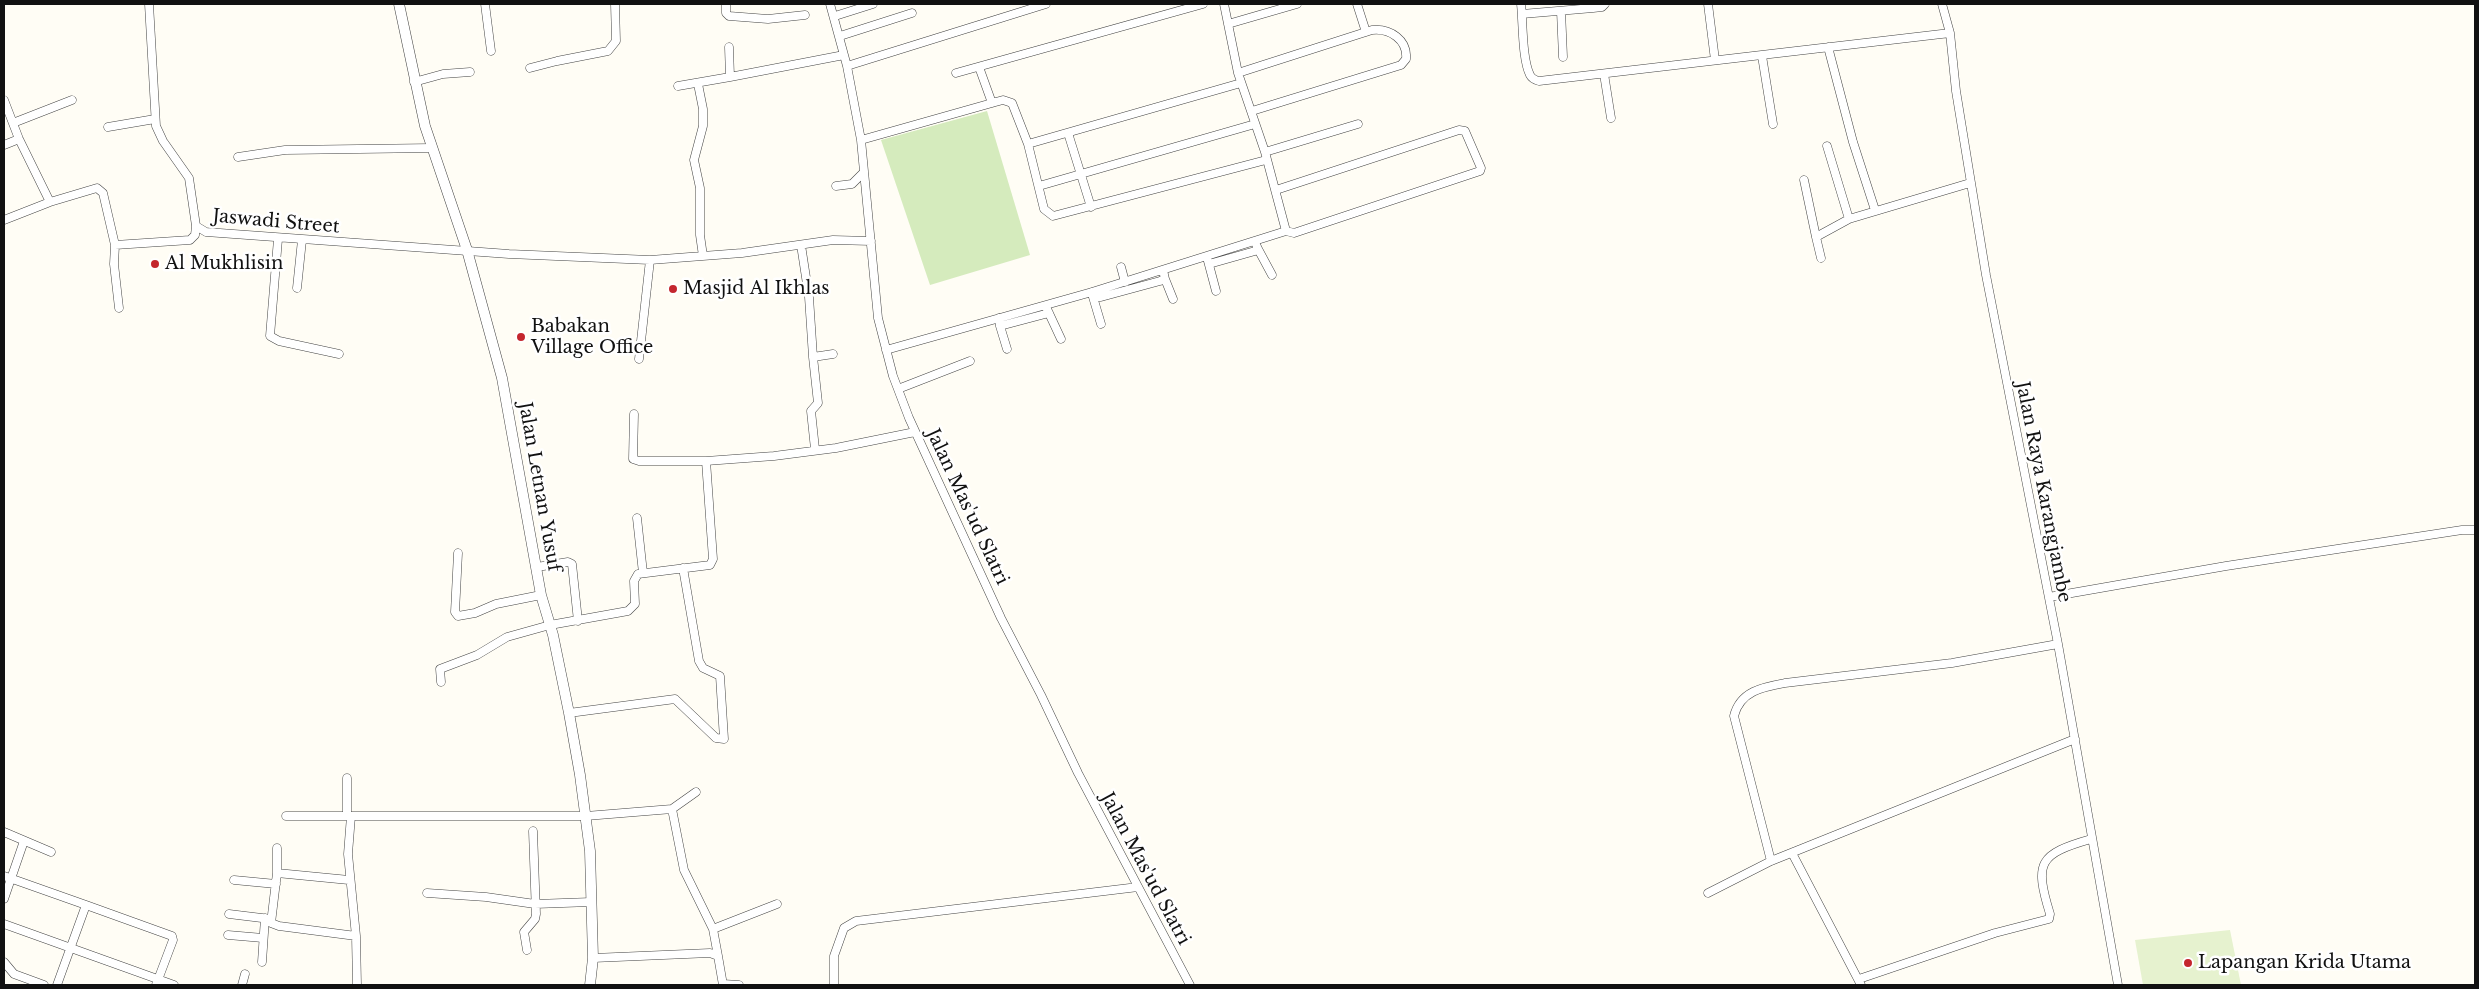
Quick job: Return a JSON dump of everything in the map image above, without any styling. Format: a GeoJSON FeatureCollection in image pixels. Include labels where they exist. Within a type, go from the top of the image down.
{"type":"FeatureCollection","features":[{"type":"Feature","properties":{"kind":"street","name":"Jaswadi Street"},"geometry":{"type":"LineString","coordinates":[[149,4],[156,119],[163,141],[184,169],[191,183],[196,226],[206,232],[278,239],[509,254],[650,260],[703,256],[833,240],[872,241]]}},
{"type":"Feature","properties":{"kind":"street","name":"Jalan Letnan Yusuf"},"geometry":{"type":"LineString","coordinates":[[400,4],[414,82],[432,148],[467,250],[502,378],[541,595],[550,625],[569,714],[586,816],[593,958],[589,985]]}},
{"type":"Feature","properties":{"kind":"street"},"geometry":{"type":"LineString","coordinates":[[485,4],[491,51]]}},
{"type":"Feature","properties":{"kind":"street"},"geometry":{"type":"LineString","coordinates":[[530,68],[557,60],[608,51],[616,41],[615,4]]}},
{"type":"Feature","properties":{"kind":"street"},"geometry":{"type":"LineString","coordinates":[[726,4],[726,13],[729,16],[768,19],[805,15]]}},
{"type":"Feature","properties":{"kind":"street","name":"Jalan Mas'ud Slatri"},"geometry":{"type":"LineString","coordinates":[[830,4],[835,16],[847,66],[861,140],[878,318],[898,389],[915,432],[1001,618],[1190,985]]}},
{"type":"Feature","properties":{"kind":"street"},"geometry":{"type":"LineString","coordinates":[[835,16],[873,4]]}},
{"type":"Feature","properties":{"kind":"street"},"geometry":{"type":"LineString","coordinates":[[847,66],[1046,4]]}},
{"type":"Feature","properties":{"kind":"street"},"geometry":{"type":"LineString","coordinates":[[956,73],[1203,4]]}},
{"type":"Feature","properties":{"kind":"street"},"geometry":{"type":"LineString","coordinates":[[1224,4],[1241,84],[1252,111],[1266,156],[1286,231]]}},
{"type":"Feature","properties":{"kind":"street"},"geometry":{"type":"LineString","coordinates":[[1228,24],[1297,4]]}},
{"type":"Feature","properties":{"kind":"street"},"geometry":{"type":"LineString","coordinates":[[1357,4],[1366,32]]}},
{"type":"Feature","properties":{"kind":"street"},"geometry":{"type":"LineString","coordinates":[[1521,4],[1523,39],[1529,75],[1533,80],[1539,81],[1950,33]]}},
{"type":"Feature","properties":{"kind":"street"},"geometry":{"type":"LineString","coordinates":[[1522,14],[1602,7],[1605,4]]}},
{"type":"Feature","properties":{"kind":"street"},"geometry":{"type":"LineString","coordinates":[[1708,4],[1714,60]]}},
{"type":"Feature","properties":{"kind":"street","name":"Jalan Raya Karangjambe"},"geometry":{"type":"LineString","coordinates":[[1942,4],[1950,33],[1970,183],[2000,351],[2058,644],[2118,985]]}},
{"type":"Feature","properties":{"kind":"street"},"geometry":{"type":"LineString","coordinates":[[1561,11],[1563,57]]}},
{"type":"Feature","properties":{"kind":"street"},"geometry":{"type":"LineString","coordinates":[[840,36],[912,13]]}},
{"type":"Feature","properties":{"kind":"street"},"geometry":{"type":"LineString","coordinates":[[1238,72],[1377,29],[1395,35],[1405,47],[1407,56],[1405,62],[1252,111]]}},
{"type":"Feature","properties":{"kind":"street"},"geometry":{"type":"LineString","coordinates":[[729,47],[730,77]]}},
{"type":"Feature","properties":{"kind":"street"},"geometry":{"type":"LineString","coordinates":[[1828,47],[1853,142],[1875,210]]}},
{"type":"Feature","properties":{"kind":"street"},"geometry":{"type":"LineString","coordinates":[[678,86],[698,84],[844,55]]}},
{"type":"Feature","properties":{"kind":"street"},"geometry":{"type":"LineString","coordinates":[[1762,56],[1772,124]]}},
{"type":"Feature","properties":{"kind":"street"},"geometry":{"type":"LineString","coordinates":[[979,67],[992,103]]}},
{"type":"Feature","properties":{"kind":"street"},"geometry":{"type":"LineString","coordinates":[[414,82],[443,74],[470,72]]}},
{"type":"Feature","properties":{"kind":"street"},"geometry":{"type":"LineString","coordinates":[[1604,74],[1611,118]]}},
{"type":"Feature","properties":{"kind":"street"},"geometry":{"type":"LineString","coordinates":[[698,84],[703,109],[703,126],[694,160],[700,188],[703,256]]}},
{"type":"Feature","properties":{"kind":"street"},"geometry":{"type":"LineString","coordinates":[[1028,144],[1241,84]]}},
{"type":"Feature","properties":{"kind":"street"},"geometry":{"type":"LineString","coordinates":[[4,100],[6,110],[19,139],[50,202]]}},
{"type":"Feature","properties":{"kind":"street"},"geometry":{"type":"LineString","coordinates":[[13,123],[72,100]]}},
{"type":"Feature","properties":{"kind":"street"},"geometry":{"type":"LineString","coordinates":[[861,140],[1003,100],[1012,103],[1028,144],[1044,208],[1054,216],[1091,208],[1266,156],[1358,124]]}},
{"type":"Feature","properties":{"kind":"street"},"geometry":{"type":"LineString","coordinates":[[108,127],[156,119]]}},
{"type":"Feature","properties":{"kind":"street"},"geometry":{"type":"LineString","coordinates":[[1039,186],[1255,124]]}},
{"type":"Feature","properties":{"kind":"street"},"geometry":{"type":"LineString","coordinates":[[886,350],[1046,304],[1092,295],[1163,270],[1207,260],[1256,245],[1286,231],[1294,233],[1390,203],[1480,171],[1481,168],[1465,131],[1459,130],[1276,190]]}},
{"type":"Feature","properties":{"kind":"street"},"geometry":{"type":"LineString","coordinates":[[1068,133],[1091,208]]}},
{"type":"Feature","properties":{"kind":"street"},"geometry":{"type":"LineString","coordinates":[[4,145],[19,139]]}},
{"type":"Feature","properties":{"kind":"street"},"geometry":{"type":"LineString","coordinates":[[1827,146],[1849,219]]}},
{"type":"Feature","properties":{"kind":"street"},"geometry":{"type":"LineString","coordinates":[[238,157],[265,151],[432,148]]}},
{"type":"Feature","properties":{"kind":"street"},"geometry":{"type":"LineString","coordinates":[[836,186],[852,184],[864,172]]}},
{"type":"Feature","properties":{"kind":"street"},"geometry":{"type":"LineString","coordinates":[[1804,180],[1821,258]]}},
{"type":"Feature","properties":{"kind":"street"},"geometry":{"type":"LineString","coordinates":[[1816,237],[1849,219],[1970,183]]}},
{"type":"Feature","properties":{"kind":"street"},"geometry":{"type":"LineString","coordinates":[[4,220],[50,202],[99,188],[103,193],[115,245],[114,264],[119,308]]}},
{"type":"Feature","properties":{"kind":"street"},"geometry":{"type":"LineString","coordinates":[[115,245],[190,240],[195,235],[196,226]]}},
{"type":"Feature","properties":{"kind":"street"},"geometry":{"type":"LineString","coordinates":[[278,239],[270,336],[279,341],[339,354]]}},
{"type":"Feature","properties":{"kind":"street"},"geometry":{"type":"LineString","coordinates":[[297,288],[302,240]]}},
{"type":"Feature","properties":{"kind":"street"},"geometry":{"type":"LineString","coordinates":[[801,245],[809,297],[818,403],[811,411],[815,450]]}},
{"type":"Feature","properties":{"kind":"street"},"geometry":{"type":"LineString","coordinates":[[1256,245],[1272,275]]}},
{"type":"Feature","properties":{"kind":"street"},"geometry":{"type":"LineString","coordinates":[[640,359],[650,260]]}},
{"type":"Feature","properties":{"kind":"street"},"geometry":{"type":"LineString","coordinates":[[1207,260],[1216,291]]}},
{"type":"Feature","properties":{"kind":"street"},"geometry":{"type":"LineString","coordinates":[[1121,266],[1126,282]]}},
{"type":"Feature","properties":{"kind":"street"},"geometry":{"type":"LineString","coordinates":[[1163,270],[1173,298]]}},
{"type":"Feature","properties":{"kind":"street"},"geometry":{"type":"LineString","coordinates":[[1092,295],[1107,296],[1165,279]]}},
{"type":"Feature","properties":{"kind":"street"},"geometry":{"type":"LineString","coordinates":[[1092,295],[1102,324]]}},
{"type":"Feature","properties":{"kind":"street"},"geometry":{"type":"LineString","coordinates":[[1046,304],[1061,339]]}},
{"type":"Feature","properties":{"kind":"street"},"geometry":{"type":"LineString","coordinates":[[1000,326],[1049,312]]}},
{"type":"Feature","properties":{"kind":"street"},"geometry":{"type":"LineString","coordinates":[[999,318],[1007,349]]}},
{"type":"Feature","properties":{"kind":"street"},"geometry":{"type":"LineString","coordinates":[[813,357],[833,354]]}},
{"type":"Feature","properties":{"kind":"street"},"geometry":{"type":"LineString","coordinates":[[898,389],[970,361]]}},
{"type":"Feature","properties":{"kind":"street"},"geometry":{"type":"LineString","coordinates":[[634,414],[633,459],[639,461],[706,461],[774,456],[872,441],[915,432]]}},
{"type":"Feature","properties":{"kind":"street"},"geometry":{"type":"LineString","coordinates":[[442,682],[439,672],[441,668],[477,655],[508,637],[550,625],[578,621],[631,609],[636,601],[634,578],[643,573],[710,565],[713,558],[706,461]]}},
{"type":"Feature","properties":{"kind":"street"},"geometry":{"type":"LineString","coordinates":[[637,518],[643,573]]}},
{"type":"Feature","properties":{"kind":"street"},"geometry":{"type":"LineString","coordinates":[[2049,596],[2219,567],[2462,530],[2475,530]]}},
{"type":"Feature","properties":{"kind":"street"},"geometry":{"type":"LineString","coordinates":[[458,553],[455,612],[458,616],[475,613],[496,604],[541,595]]}},
{"type":"Feature","properties":{"kind":"street"},"geometry":{"type":"LineString","coordinates":[[537,567],[568,562],[572,564],[578,621]]}},
{"type":"Feature","properties":{"kind":"street"},"geometry":{"type":"LineString","coordinates":[[569,714],[677,700],[716,738],[724,739],[720,676],[701,665],[682,568]]}},
{"type":"Feature","properties":{"kind":"street"},"geometry":{"type":"LineString","coordinates":[[1771,861],[1734,716],[1737,705],[1746,697],[1760,688],[1785,683],[1944,664],[2058,644]]}},
{"type":"Feature","properties":{"kind":"street"},"geometry":{"type":"LineString","coordinates":[[1708,893],[1771,861],[2075,739]]}},
{"type":"Feature","properties":{"kind":"street"},"geometry":{"type":"LineString","coordinates":[[347,778],[348,854],[356,936],[357,985]]}},
{"type":"Feature","properties":{"kind":"street"},"geometry":{"type":"LineString","coordinates":[[286,816],[586,816],[672,809],[696,792]]}},
{"type":"Feature","properties":{"kind":"street"},"geometry":{"type":"LineString","coordinates":[[672,809],[684,870],[713,929],[723,985],[739,985]]}},
{"type":"Feature","properties":{"kind":"street"},"geometry":{"type":"LineString","coordinates":[[527,950],[524,932],[535,919],[533,831]]}},
{"type":"Feature","properties":{"kind":"street"},"geometry":{"type":"LineString","coordinates":[[4,832],[52,852]]}},
{"type":"Feature","properties":{"kind":"street"},"geometry":{"type":"LineString","coordinates":[[1792,853],[1860,982],[1995,933],[2049,918],[2050,914],[2041,881],[2042,869],[2056,850],[2091,839]]}},
{"type":"Feature","properties":{"kind":"street"},"geometry":{"type":"LineString","coordinates":[[4,899],[7,878],[24,841]]}},
{"type":"Feature","properties":{"kind":"street"},"geometry":{"type":"LineString","coordinates":[[262,962],[263,938],[276,884],[277,848]]}},
{"type":"Feature","properties":{"kind":"street"},"geometry":{"type":"LineString","coordinates":[[277,873],[350,880]]}},
{"type":"Feature","properties":{"kind":"street"},"geometry":{"type":"LineString","coordinates":[[7,878],[172,936],[173,940],[157,982]]}},
{"type":"Feature","properties":{"kind":"street"},"geometry":{"type":"LineString","coordinates":[[234,880],[276,884]]}},
{"type":"Feature","properties":{"kind":"street"},"geometry":{"type":"LineString","coordinates":[[834,985],[834,956],[844,928],[856,921],[1138,887]]}},
{"type":"Feature","properties":{"kind":"street"},"geometry":{"type":"LineString","coordinates":[[427,893],[486,897],[535,904],[591,902]]}},
{"type":"Feature","properties":{"kind":"street"},"geometry":{"type":"LineString","coordinates":[[713,929],[777,904]]}},
{"type":"Feature","properties":{"kind":"street"},"geometry":{"type":"LineString","coordinates":[[57,985],[86,905]]}},
{"type":"Feature","properties":{"kind":"street"},"geometry":{"type":"LineString","coordinates":[[229,914],[268,918]]}},
{"type":"Feature","properties":{"kind":"street"},"geometry":{"type":"LineString","coordinates":[[268,918],[276,926],[356,936]]}},
{"type":"Feature","properties":{"kind":"street"},"geometry":{"type":"LineString","coordinates":[[4,924],[157,982],[174,985]]}},
{"type":"Feature","properties":{"kind":"street"},"geometry":{"type":"LineString","coordinates":[[228,935],[263,938]]}},
{"type":"Feature","properties":{"kind":"street"},"geometry":{"type":"LineString","coordinates":[[593,958],[703,952],[718,956]]}},
{"type":"Feature","properties":{"kind":"street"},"geometry":{"type":"LineString","coordinates":[[4,962],[14,974],[44,985]]}},
{"type":"Feature","properties":{"kind":"street"},"geometry":{"type":"LineString","coordinates":[[242,985],[245,974]]}},
{"type":"Feature","properties":{"kind":"green space"},"geometry":{"type":"Polygon","coordinates":[[[987,111],[1030,255],[930,285],[881,140],[987,111]]]}},
{"type":"Feature","properties":{"kind":"green space","name":"Lapangan Krida Utama"},"geometry":{"type":"Polygon","coordinates":[[[2230,930],[2241,985],[2143,985],[2135,940],[2230,930]]]}},
{"type":"Feature","properties":{"kind":"place","name":"Al Mukhlisin"},"geometry":{"type":"Point","coordinates":[155,264]}},
{"type":"Feature","properties":{"kind":"place","name":"Masjid Al Ikhlas"},"geometry":{"type":"Point","coordinates":[673,289]}},
{"type":"Feature","properties":{"kind":"place","name":"Babakan Village Office"},"geometry":{"type":"Point","coordinates":[521,337]}},
{"type":"Feature","properties":{"kind":"place","name":"Lapangan Krida Utama"},"geometry":{"type":"Point","coordinates":[2188,963]}}]}
